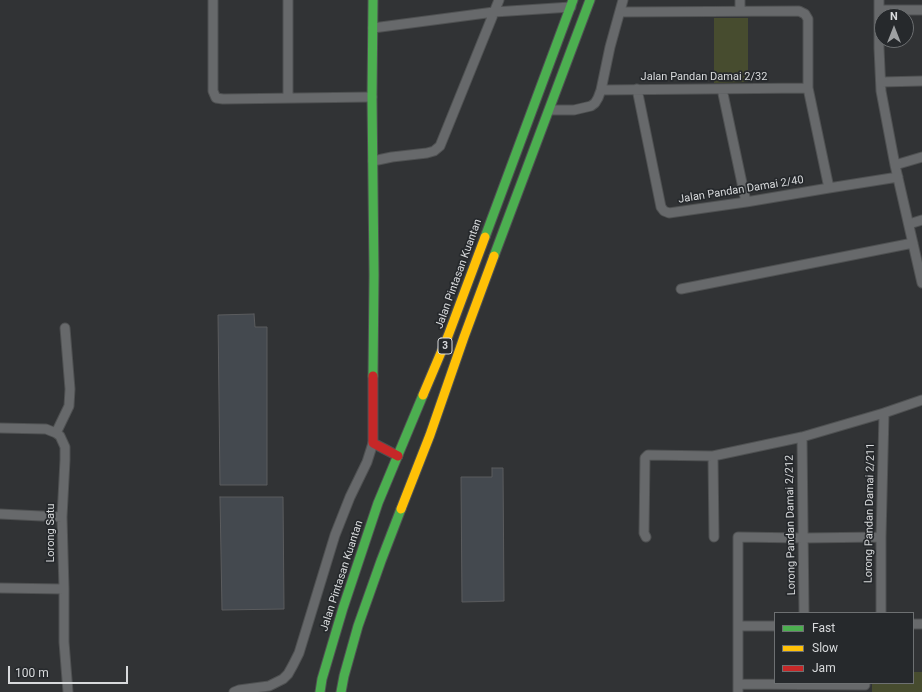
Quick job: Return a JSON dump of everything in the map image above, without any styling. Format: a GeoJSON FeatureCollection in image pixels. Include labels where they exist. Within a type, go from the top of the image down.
{"type":"FeatureCollection","features":[{"type":"Feature","properties":{"kind":"main road"},"geometry":{"type":"LineString","coordinates":[[373,0],[373,443],[398,456]]}},
{"type":"Feature","properties":{"kind":"main road","name":"3"},"geometry":{"type":"LineString","coordinates":[[341,692],[358,626],[381,562],[430,435],[504,229],[550,110],[590,0]]}},
{"type":"Feature","properties":{"kind":"main road","name":"Jalan Pintasan Kuantan"},"geometry":{"type":"LineString","coordinates":[[320,692],[322,679],[343,608],[378,503],[448,336],[572,4]]}},
{"type":"Feature","properties":{"kind":"main road"},"geometry":{"type":"LineString","coordinates":[[316,692],[322,679]]}},
{"type":"Feature","properties":{"kind":"street"},"geometry":{"type":"LineString","coordinates":[[213,0],[213,91],[216,98],[372,97]]}},
{"type":"Feature","properties":{"kind":"street"},"geometry":{"type":"LineString","coordinates":[[288,0],[288,98]]}},
{"type":"Feature","properties":{"kind":"street"},"geometry":{"type":"LineString","coordinates":[[373,161],[427,153],[434,151],[440,146],[499,0]]}},
{"type":"Feature","properties":{"kind":"street"},"geometry":{"type":"LineString","coordinates":[[550,110],[574,110],[591,106],[595,103],[601,90],[623,0]]}},
{"type":"Feature","properties":{"kind":"street"},"geometry":{"type":"LineString","coordinates":[[740,0],[740,11]]}},
{"type":"Feature","properties":{"kind":"street"},"geometry":{"type":"LineString","coordinates":[[373,28],[494,12],[572,4]]}},
{"type":"Feature","properties":{"kind":"street"},"geometry":{"type":"LineString","coordinates":[[620,12],[799,11],[805,14],[808,19],[808,88],[829,188]]}},
{"type":"Feature","properties":{"kind":"street"},"geometry":{"type":"LineString","coordinates":[[880,48],[881,91],[895,165],[922,279]]}},
{"type":"Feature","properties":{"kind":"street"},"geometry":{"type":"LineString","coordinates":[[880,82],[922,81]]}},
{"type":"Feature","properties":{"kind":"street","name":"Jalan Pandan Damai 2/32"},"geometry":{"type":"LineString","coordinates":[[601,90],[808,88]]}},
{"type":"Feature","properties":{"kind":"street","name":"Jalan Pandan Damai 2/40"},"geometry":{"type":"LineString","coordinates":[[637,89],[661,207],[669,213],[898,178]]}},
{"type":"Feature","properties":{"kind":"street"},"geometry":{"type":"LineString","coordinates":[[722,89],[746,202]]}},
{"type":"Feature","properties":{"kind":"street"},"geometry":{"type":"LineString","coordinates":[[895,165],[922,157]]}},
{"type":"Feature","properties":{"kind":"street"},"geometry":{"type":"LineString","coordinates":[[909,224],[922,220]]}},
{"type":"Feature","properties":{"kind":"street"},"geometry":{"type":"LineString","coordinates":[[681,289],[913,243]]}},
{"type":"Feature","properties":{"kind":"street"},"geometry":{"type":"LineString","coordinates":[[0,428],[46,429],[56,432],[69,406],[70,389],[65,328]]}},
{"type":"Feature","properties":{"kind":"street"},"geometry":{"type":"LineString","coordinates":[[646,537],[644,533],[644,458],[648,455],[713,456],[802,437],[884,413],[922,400]]}},
{"type":"Feature","properties":{"kind":"street","name":"Lorong Pandan Damai 2/211"},"geometry":{"type":"LineString","coordinates":[[881,612],[884,413]]}},
{"type":"Feature","properties":{"kind":"street","name":"Lorong Satu"},"geometry":{"type":"LineString","coordinates":[[56,432],[60,436],[65,447],[62,517],[64,642],[68,692]]}},
{"type":"Feature","properties":{"kind":"street","name":"Lorong Pandan Damai 2/212"},"geometry":{"type":"LineString","coordinates":[[802,437],[804,612]]}},
{"type":"Feature","properties":{"kind":"street"},"geometry":{"type":"LineString","coordinates":[[234,692],[238,690],[269,686],[283,679],[288,674],[299,653],[335,535],[350,497],[367,462],[373,443]]}},
{"type":"Feature","properties":{"kind":"street"},"geometry":{"type":"LineString","coordinates":[[713,456],[714,537]]}},
{"type":"Feature","properties":{"kind":"street"},"geometry":{"type":"LineString","coordinates":[[0,514],[62,517]]}},
{"type":"Feature","properties":{"kind":"street"},"geometry":{"type":"LineString","coordinates":[[865,687],[738,688],[738,537],[881,537]]}},
{"type":"Feature","properties":{"kind":"street"},"geometry":{"type":"LineString","coordinates":[[0,588],[64,589]]}},
{"type":"Feature","properties":{"kind":"street"},"geometry":{"type":"LineString","coordinates":[[738,626],[774,626]]}},
{"type":"Feature","properties":{"kind":"green space"},"geometry":{"type":"Polygon","coordinates":[[[714,18],[748,18],[748,82],[714,83],[714,18]]]}},
{"type":"Feature","properties":{"kind":"green space"},"geometry":{"type":"Polygon","coordinates":[[[914,672],[922,672],[922,692],[872,692],[872,684],[914,684],[914,672]]]}},
{"type":"Feature","properties":{"kind":"building"},"geometry":{"type":"Polygon","coordinates":[[[254,314],[255,327],[267,327],[267,485],[220,485],[218,315],[254,314]]]}},
{"type":"Feature","properties":{"kind":"building"},"geometry":{"type":"Polygon","coordinates":[[[492,468],[503,468],[504,601],[462,602],[461,477],[492,477],[492,468]]]}},
{"type":"Feature","properties":{"kind":"building"},"geometry":{"type":"Polygon","coordinates":[[[220,497],[283,497],[284,609],[222,610],[220,497]]]}},
{"type":"Feature","properties":{"kind":"traffic: fast"},"geometry":{"type":"LineString","coordinates":[[373,0],[373,376]]}},
{"type":"Feature","properties":{"kind":"traffic: fast"},"geometry":{"type":"LineString","coordinates":[[485,237],[573,0]]}},
{"type":"Feature","properties":{"kind":"traffic: fast"},"geometry":{"type":"LineString","coordinates":[[494,256],[590,0]]}},
{"type":"Feature","properties":{"kind":"traffic: fast"},"geometry":{"type":"LineString","coordinates":[[320,692],[322,679],[343,608],[378,503],[423,395]]}},
{"type":"Feature","properties":{"kind":"traffic: fast"},"geometry":{"type":"LineString","coordinates":[[341,692],[358,626],[401,509]]}},
{"type":"Feature","properties":{"kind":"traffic: slow"},"geometry":{"type":"LineString","coordinates":[[423,395],[448,336],[485,237]]}},
{"type":"Feature","properties":{"kind":"traffic: slow"},"geometry":{"type":"LineString","coordinates":[[401,509],[430,435],[494,256]]}},
{"type":"Feature","properties":{"kind":"traffic: jam"},"geometry":{"type":"LineString","coordinates":[[373,376],[373,443],[398,456]]}}]}
